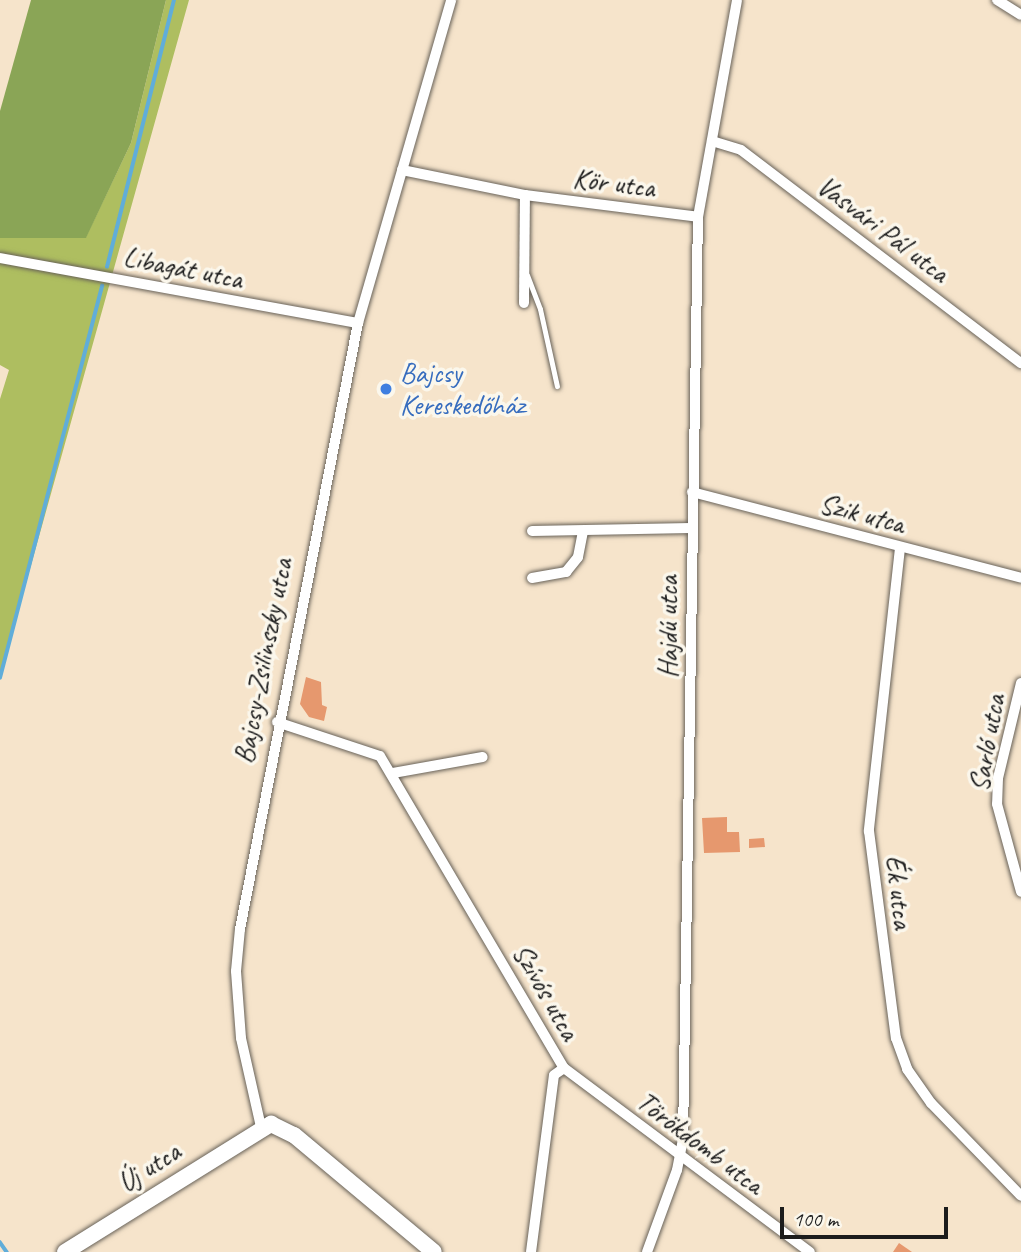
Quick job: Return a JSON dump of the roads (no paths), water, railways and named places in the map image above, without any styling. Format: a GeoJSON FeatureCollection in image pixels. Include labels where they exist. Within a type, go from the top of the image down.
{"type":"FeatureCollection","features":[{"type":"Feature","properties":{"kind":"main road"},"geometry":{"type":"LineString","coordinates":[[261,1127],[281,1126],[294,1135],[434,1252]]}},
{"type":"Feature","properties":{"kind":"main road","name":"Új utca"},"geometry":{"type":"LineString","coordinates":[[65,1252],[261,1127]]}},
{"type":"Feature","properties":{"kind":"street","name":"Bajcsy-Zsilinszky utca"},"geometry":{"type":"LineString","coordinates":[[261,1127],[241,1038],[236,971],[277,722],[358,323],[451,0]]}},
{"type":"Feature","properties":{"kind":"street","name":"Hajdú utca"},"geometry":{"type":"LineString","coordinates":[[647,1252],[681,1158],[698,217],[737,0]]}},
{"type":"Feature","properties":{"kind":"street"},"geometry":{"type":"LineString","coordinates":[[997,0],[1021,15]]}},
{"type":"Feature","properties":{"kind":"street","name":"Vasvári Pál utca"},"geometry":{"type":"LineString","coordinates":[[712,141],[741,150],[1021,363]]}},
{"type":"Feature","properties":{"kind":"street","name":"Kör utca"},"geometry":{"type":"LineString","coordinates":[[401,170],[525,195],[698,217]]}},
{"type":"Feature","properties":{"kind":"street"},"geometry":{"type":"LineString","coordinates":[[524,303],[525,195]]}},
{"type":"Feature","properties":{"kind":"street","name":"Libagát utca"},"geometry":{"type":"LineString","coordinates":[[0,258],[358,323]]}},
{"type":"Feature","properties":{"kind":"street","name":"Szik utca"},"geometry":{"type":"LineString","coordinates":[[692,492],[1021,578]]}},
{"type":"Feature","properties":{"kind":"street"},"geometry":{"type":"LineString","coordinates":[[532,531],[691,528]]}},
{"type":"Feature","properties":{"kind":"street"},"geometry":{"type":"LineString","coordinates":[[532,578],[566,572],[578,557],[583,531]]}},
{"type":"Feature","properties":{"kind":"street","name":"Ék utca"},"geometry":{"type":"LineString","coordinates":[[900,548],[869,831],[896,1038],[907,1069],[931,1103],[1021,1196]]}},
{"type":"Feature","properties":{"kind":"street","name":"Sarló utca"},"geometry":{"type":"LineString","coordinates":[[1021,683],[998,778],[997,804],[1021,892]]}},
{"type":"Feature","properties":{"kind":"street","name":"Szívós utca"},"geometry":{"type":"LineString","coordinates":[[277,722],[370,750],[393,773],[564,1068],[554,1075],[531,1252]]}},
{"type":"Feature","properties":{"kind":"street"},"geometry":{"type":"LineString","coordinates":[[393,773],[483,757]]}},
{"type":"Feature","properties":{"kind":"street","name":"Törökdomb utca"},"geometry":{"type":"LineString","coordinates":[[564,1068],[810,1252]]}},
{"type":"Feature","properties":{"kind":"lane"},"geometry":{"type":"LineString","coordinates":[[524,269],[540,309],[557,386]]}},
{"type":"Feature","properties":{"kind":"waterway"},"geometry":{"type":"LineString","coordinates":[[107,267],[174,0]]}},
{"type":"Feature","properties":{"kind":"waterway"},"geometry":{"type":"LineString","coordinates":[[0,678],[102,286]]}},
{"type":"Feature","properties":{"kind":"waterway"},"geometry":{"type":"LineString","coordinates":[[0,1242],[7,1252]]}},
{"type":"Feature","properties":{"kind":"place","name":"Bajcsy Kereskedőház"},"geometry":{"type":"Point","coordinates":[386,389]}}]}
